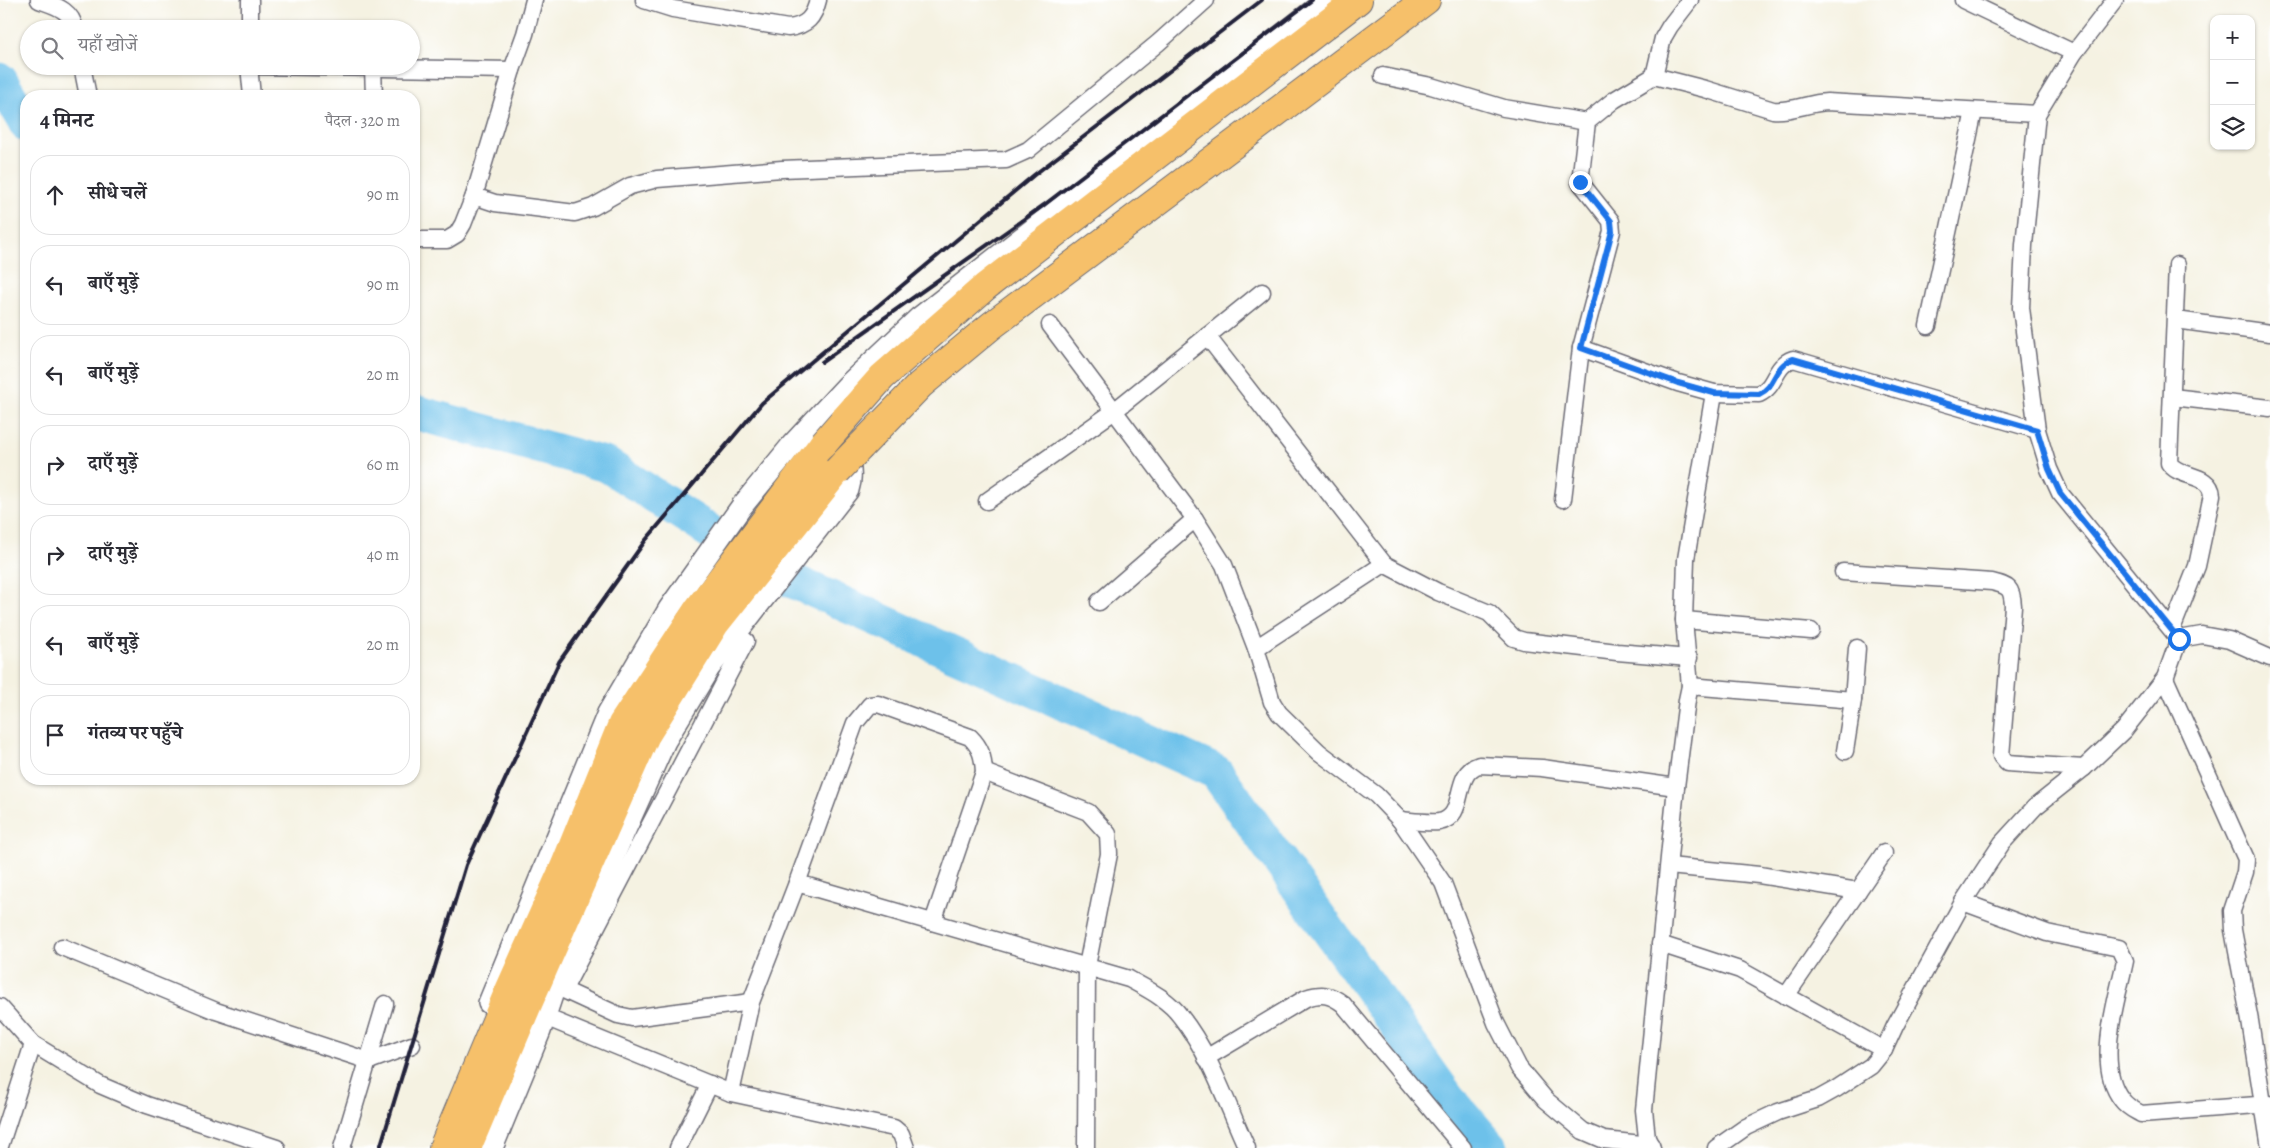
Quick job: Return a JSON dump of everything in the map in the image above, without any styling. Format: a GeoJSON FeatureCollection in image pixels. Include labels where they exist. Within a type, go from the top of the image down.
{"type":"FeatureCollection","features":[{"type":"Feature","properties":{"kind":"highway"},"geometry":{"type":"LineString","coordinates":[[793,525],[823,444],[830,419],[882,377],[986,286],[1358,0]]}},
{"type":"Feature","properties":{"kind":"highway"},"geometry":{"type":"LineString","coordinates":[[467,1148],[646,735],[724,627],[793,525],[837,471],[920,385],[991,326],[1426,0]]}},
{"type":"Feature","properties":{"kind":"highway"},"geometry":{"type":"LineString","coordinates":[[443,1148],[507,995],[565,865],[622,724],[724,627]]}},
{"type":"Feature","properties":{"kind":"street"},"geometry":{"type":"LineString","coordinates":[[38,0],[65,10],[72,20]]}},
{"type":"Feature","properties":{"kind":"street"},"geometry":{"type":"LineString","coordinates":[[250,0],[250,20]]}},
{"type":"Feature","properties":{"kind":"street"},"geometry":{"type":"LineString","coordinates":[[420,240],[447,240],[457,234],[474,196],[534,0]]}},
{"type":"Feature","properties":{"kind":"street"},"geometry":{"type":"LineString","coordinates":[[644,0],[673,9],[788,28],[797,27],[811,18],[818,0]]}},
{"type":"Feature","properties":{"kind":"street"},"geometry":{"type":"LineString","coordinates":[[474,196],[495,203],[575,213],[593,207],[630,186],[656,180],[782,169],[1006,160],[1028,150],[1158,43],[1206,0]]}},
{"type":"Feature","properties":{"kind":"street"},"geometry":{"type":"LineString","coordinates":[[432,1148],[608,713],[669,609],[742,506],[830,419],[847,386],[919,318],[1327,0]]}},
{"type":"Feature","properties":{"kind":"street"},"geometry":{"type":"LineString","coordinates":[[1654,76],[1663,38],[1690,0]]}},
{"type":"Feature","properties":{"kind":"street"},"geometry":{"type":"LineString","coordinates":[[1963,0],[2074,53]]}},
{"type":"Feature","properties":{"kind":"street"},"geometry":{"type":"LineString","coordinates":[[2115,0],[2074,53],[2037,114],[2024,245],[2021,308],[2037,430],[2049,469],[2060,493],[2176,634],[2202,635],[2229,640],[2270,658]]}},
{"type":"Feature","properties":{"kind":"street"},"geometry":{"type":"LineString","coordinates":[[420,69],[512,70]]}},
{"type":"Feature","properties":{"kind":"street"},"geometry":{"type":"LineString","coordinates":[[84,75],[87,90]]}},
{"type":"Feature","properties":{"kind":"street"},"geometry":{"type":"LineString","coordinates":[[250,75],[251,90]]}},
{"type":"Feature","properties":{"kind":"street"},"geometry":{"type":"LineString","coordinates":[[373,75],[374,90]]}},
{"type":"Feature","properties":{"kind":"street"},"geometry":{"type":"LineString","coordinates":[[1383,76],[1431,86],[1504,108],[1587,122]]}},
{"type":"Feature","properties":{"kind":"street"},"geometry":{"type":"LineString","coordinates":[[1563,499],[1581,348],[1612,231],[1611,221],[1580,182],[1587,122],[1614,100],[1654,76],[1782,111],[1811,103],[1826,102],[2037,114]]}},
{"type":"Feature","properties":{"kind":"street"},"geometry":{"type":"LineString","coordinates":[[1928,326],[1974,111]]}},
{"type":"Feature","properties":{"kind":"street"},"geometry":{"type":"LineString","coordinates":[[1716,1148],[1746,1128],[1778,1112],[1818,1099],[1836,1090],[1871,1066],[1884,1050],[1903,1009],[1963,902],[2002,843],[2036,807],[2084,768],[2124,730],[2165,678],[2176,634],[2198,566],[2212,495],[2210,487],[2203,480],[2175,470],[2169,463],[2177,265]]}},
{"type":"Feature","properties":{"kind":"street"},"geometry":{"type":"LineString","coordinates":[[987,502],[1113,412],[1262,292]]}},
{"type":"Feature","properties":{"kind":"street"},"geometry":{"type":"LineString","coordinates":[[2176,320],[2270,334]]}},
{"type":"Feature","properties":{"kind":"street"},"geometry":{"type":"LineString","coordinates":[[1050,325],[1113,412],[1196,519],[1224,565],[1256,648],[1272,702],[1279,713],[1318,752],[1363,785],[1400,820],[1443,883],[1496,1023],[1519,1068],[1546,1100],[1584,1131],[1612,1142],[1651,1147]]}},
{"type":"Feature","properties":{"kind":"street"},"geometry":{"type":"LineString","coordinates":[[1207,336],[1384,564],[1438,592],[1489,613],[1514,638],[1524,641],[1617,652],[1689,658]]}},
{"type":"Feature","properties":{"kind":"street"},"geometry":{"type":"LineString","coordinates":[[1581,348],[1678,383],[1714,393],[1759,394],[1766,391],[1779,367],[1793,359],[2037,430]]}},
{"type":"Feature","properties":{"kind":"street"},"geometry":{"type":"LineString","coordinates":[[1651,1147],[1647,1138],[1644,1110],[1676,787],[1690,686],[1689,658],[1684,620],[1686,559],[1714,393]]}},
{"type":"Feature","properties":{"kind":"street"},"geometry":{"type":"LineString","coordinates":[[2172,397],[2270,408]]}},
{"type":"Feature","properties":{"kind":"street"},"geometry":{"type":"LineString","coordinates":[[793,525],[848,490],[852,476],[844,451],[830,419]]}},
{"type":"Feature","properties":{"kind":"street"},"geometry":{"type":"LineString","coordinates":[[1099,602],[1196,519]]}},
{"type":"Feature","properties":{"kind":"street"},"geometry":{"type":"LineString","coordinates":[[1256,648],[1384,564]]}},
{"type":"Feature","properties":{"kind":"street"},"geometry":{"type":"LineString","coordinates":[[1843,572],[1992,582],[2006,586],[2012,594],[2013,606],[2000,756],[2008,763],[2084,768]]}},
{"type":"Feature","properties":{"kind":"street"},"geometry":{"type":"LineString","coordinates":[[1684,620],[1811,631]]}},
{"type":"Feature","properties":{"kind":"street"},"geometry":{"type":"LineString","coordinates":[[492,1148],[544,1017],[560,988],[665,741],[709,668],[724,627]]}},
{"type":"Feature","properties":{"kind":"street"},"geometry":{"type":"LineString","coordinates":[[1845,751],[1853,700],[1857,648]]}},
{"type":"Feature","properties":{"kind":"street"},"geometry":{"type":"LineString","coordinates":[[2165,678],[2246,859],[2245,872],[2232,911],[2232,930],[2267,1105],[2270,1148]]}},
{"type":"Feature","properties":{"kind":"street"},"geometry":{"type":"LineString","coordinates":[[1690,686],[1853,700]]}},
{"type":"Feature","properties":{"kind":"street"},"geometry":{"type":"LineString","coordinates":[[731,1093],[751,1002],[797,883],[855,723],[870,705],[878,704],[970,737],[978,744],[982,753],[984,772],[933,922]]}},
{"type":"Feature","properties":{"kind":"street"},"geometry":{"type":"LineString","coordinates":[[1400,820],[1439,822],[1446,820],[1455,812],[1466,774],[1472,768],[1479,766],[1542,768],[1676,787]]}},
{"type":"Feature","properties":{"kind":"street"},"geometry":{"type":"LineString","coordinates":[[984,772],[1088,812],[1108,834],[1110,854],[1087,966],[1086,1148]]}},
{"type":"Feature","properties":{"kind":"street"},"geometry":{"type":"LineString","coordinates":[[1786,996],[1884,853]]}},
{"type":"Feature","properties":{"kind":"street"},"geometry":{"type":"LineString","coordinates":[[1669,866],[1758,875],[1858,891]]}},
{"type":"Feature","properties":{"kind":"street"},"geometry":{"type":"LineString","coordinates":[[797,883],[1129,979],[1160,997],[1181,1016],[1206,1058],[1247,1148]]}},
{"type":"Feature","properties":{"kind":"street"},"geometry":{"type":"LineString","coordinates":[[1963,902],[2047,933],[2119,948],[2125,961],[2108,1047],[2108,1062],[2115,1089],[2122,1101],[2129,1107],[2141,1114],[2267,1105]]}},
{"type":"Feature","properties":{"kind":"street"},"geometry":{"type":"LineString","coordinates":[[1660,944],[1740,970],[1884,1050]]}},
{"type":"Feature","properties":{"kind":"street"},"geometry":{"type":"LineString","coordinates":[[62,947],[216,1011],[369,1061],[412,1045]]}},
{"type":"Feature","properties":{"kind":"street"},"geometry":{"type":"LineString","coordinates":[[560,988],[618,1015],[632,1018],[751,1002]]}},
{"type":"Feature","properties":{"kind":"street"},"geometry":{"type":"LineString","coordinates":[[1206,1058],[1306,998],[1319,994],[1331,995],[1344,1004],[1463,1148]]}},
{"type":"Feature","properties":{"kind":"street"},"geometry":{"type":"LineString","coordinates":[[342,1148],[385,1004]]}},
{"type":"Feature","properties":{"kind":"street"},"geometry":{"type":"LineString","coordinates":[[0,1007],[33,1044],[100,1085],[146,1105],[277,1148]]}},
{"type":"Feature","properties":{"kind":"street"},"geometry":{"type":"LineString","coordinates":[[544,1017],[731,1093],[894,1128],[901,1134],[906,1148]]}},
{"type":"Feature","properties":{"kind":"street"},"geometry":{"type":"LineString","coordinates":[[0,1146],[33,1044]]}},
{"type":"Feature","properties":{"kind":"street"},"geometry":{"type":"LineString","coordinates":[[678,1148],[710,1084]]}},
{"type":"Feature","properties":{"kind":"waterway"},"geometry":{"type":"LineString","coordinates":[[0,80],[20,114]]}},
{"type":"Feature","properties":{"kind":"waterway"},"geometry":{"type":"LineString","coordinates":[[420,414],[607,465],[773,572],[1216,772],[1448,1098],[1491,1148]]}},
{"type":"Feature","properties":{"kind":"railway"},"geometry":{"type":"LineString","coordinates":[[380,1148],[466,865],[559,662],[645,541],[762,403],[1034,175],[1262,0]]}},
{"type":"Feature","properties":{"kind":"railway"},"geometry":{"type":"LineString","coordinates":[[822,362],[1044,205],[1312,0]]}},
{"type":"Feature","properties":{"kind":"route"},"geometry":{"type":"LineString","coordinates":[[1580,182],[1586,192],[1611,221],[1612,231],[1581,348],[1678,383],[1714,393],[1759,394],[1766,391],[1779,367],[1793,359],[2037,430],[2049,469],[2060,493],[2172,628],[2179,639]]}}]}
